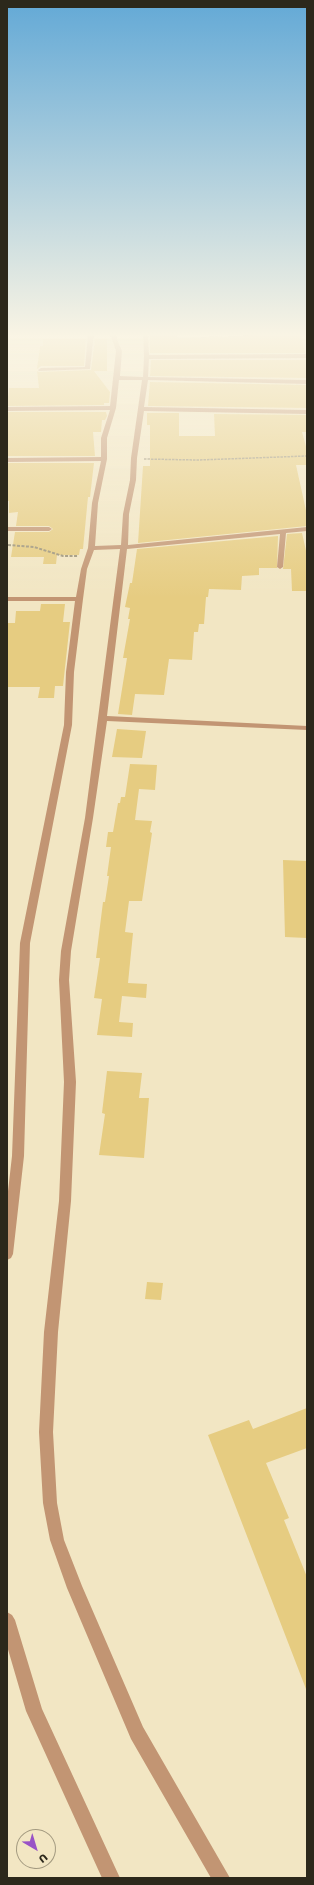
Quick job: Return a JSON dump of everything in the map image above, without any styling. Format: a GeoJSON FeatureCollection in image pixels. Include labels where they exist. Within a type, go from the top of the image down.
{"type":"FeatureCollection","features":[{"type":"Feature","properties":{"kind":"street"},"geometry":{"type":"LineString","coordinates":[[7,1254],[18,1156],[25,943],[68,725],[70,672],[79,599],[84,569],[96,548],[95,503],[104,459],[104,438],[109,422]]}},
{"type":"Feature","properties":{"kind":"street"},"geometry":{"type":"LineString","coordinates":[[138,422],[134,458],[134,480],[126,514],[104,718],[89,818],[66,951],[64,980],[70,1082],[65,1201],[51,1332],[46,1432],[50,1503],[57,1540],[137,1733],[221,1878]]}},
{"type":"Feature","properties":{"kind":"street"},"geometry":{"type":"LineString","coordinates":[[7,460],[104,459]]}},
{"type":"Feature","properties":{"kind":"street"},"geometry":{"type":"LineString","coordinates":[[7,529],[49,529]]}},
{"type":"Feature","properties":{"kind":"street"},"geometry":{"type":"LineString","coordinates":[[96,548],[283,533],[307,529]]}},
{"type":"Feature","properties":{"kind":"street"},"geometry":{"type":"LineString","coordinates":[[280,566],[283,533]]}},
{"type":"Feature","properties":{"kind":"street"},"geometry":{"type":"LineString","coordinates":[[7,599],[79,599]]}},
{"type":"Feature","properties":{"kind":"street"},"geometry":{"type":"LineString","coordinates":[[104,718],[307,728]]}},
{"type":"Feature","properties":{"kind":"street"},"geometry":{"type":"LineString","coordinates":[[7,1620],[34,1711],[111,1878]]}},
{"type":"Feature","properties":{"kind":"path"},"geometry":{"type":"LineString","coordinates":[[134,458],[198,460],[307,456]]}},
{"type":"Feature","properties":{"kind":"path"},"geometry":{"type":"LineString","coordinates":[[8,545],[41,548],[48,553],[63,558],[88,556],[96,548]]}},
{"type":"Feature","properties":{"kind":"building"},"geometry":{"type":"Polygon","coordinates":[[[7,422],[102,422],[101,432],[93,432],[95,456],[7,456],[7,422]]]}},
{"type":"Feature","properties":{"kind":"building"},"geometry":{"type":"Polygon","coordinates":[[[147,422],[179,422],[179,436],[215,436],[214,422],[307,422],[307,432],[302,432],[307,450],[307,465],[296,465],[307,515],[307,526],[138,543],[143,466],[150,466],[150,425],[147,425],[147,422]]]}},
{"type":"Feature","properties":{"kind":"building"},"geometry":{"type":"Polygon","coordinates":[[[7,463],[94,463],[90,497],[88,497],[83,549],[80,549],[79,555],[57,555],[56,564],[43,564],[44,557],[11,557],[15,532],[49,532],[53,529],[49,526],[16,526],[18,512],[9,513],[9,501],[7,501],[7,463]]]}},
{"type":"Feature","properties":{"kind":"building"},"geometry":{"type":"Polygon","coordinates":[[[302,533],[307,555],[306,591],[292,591],[291,569],[283,569],[287,534],[302,533]]]}},
{"type":"Feature","properties":{"kind":"building"},"geometry":{"type":"Polygon","coordinates":[[[278,536],[277,568],[259,568],[259,575],[242,576],[241,590],[209,589],[208,597],[206,597],[204,624],[199,624],[198,632],[194,632],[192,660],[169,659],[164,695],[135,694],[132,715],[118,714],[127,658],[123,658],[130,619],[128,619],[130,608],[125,607],[130,583],[132,583],[137,549],[278,536]]]}},
{"type":"Feature","properties":{"kind":"building"},"geometry":{"type":"Polygon","coordinates":[[[41,604],[65,604],[63,622],[70,622],[63,686],[55,686],[54,698],[38,698],[40,687],[7,687],[7,623],[15,623],[16,611],[40,611],[41,604]]]}},
{"type":"Feature","properties":{"kind":"building"},"geometry":{"type":"Polygon","coordinates":[[[117,729],[146,731],[142,758],[112,757],[117,729]]]}},
{"type":"Feature","properties":{"kind":"building"},"geometry":{"type":"Polygon","coordinates":[[[130,764],[157,765],[155,790],[139,789],[135,820],[152,821],[150,832],[152,833],[142,901],[129,901],[125,932],[133,933],[128,983],[147,984],[146,998],[122,996],[119,1022],[133,1023],[132,1037],[97,1035],[102,999],[94,998],[100,958],[96,958],[103,902],[105,902],[109,876],[107,876],[111,847],[106,847],[108,832],[113,832],[118,803],[120,803],[121,797],[125,797],[130,764]]]}},
{"type":"Feature","properties":{"kind":"building"},"geometry":{"type":"Polygon","coordinates":[[[283,860],[307,861],[307,938],[285,937],[283,860]]]}},
{"type":"Feature","properties":{"kind":"building"},"geometry":{"type":"Polygon","coordinates":[[[107,1071],[142,1073],[139,1098],[149,1098],[144,1158],[99,1155],[105,1114],[102,1113],[107,1071]]]}},
{"type":"Feature","properties":{"kind":"building"},"geometry":{"type":"Polygon","coordinates":[[[147,1282],[163,1283],[161,1300],[145,1299],[147,1282]]]}},
{"type":"Feature","properties":{"kind":"building"},"geometry":{"type":"Polygon","coordinates":[[[307,1408],[307,1448],[266,1463],[289,1518],[284,1520],[307,1577],[306,1689],[208,1435],[249,1420],[253,1429],[307,1408]]]}}]}
